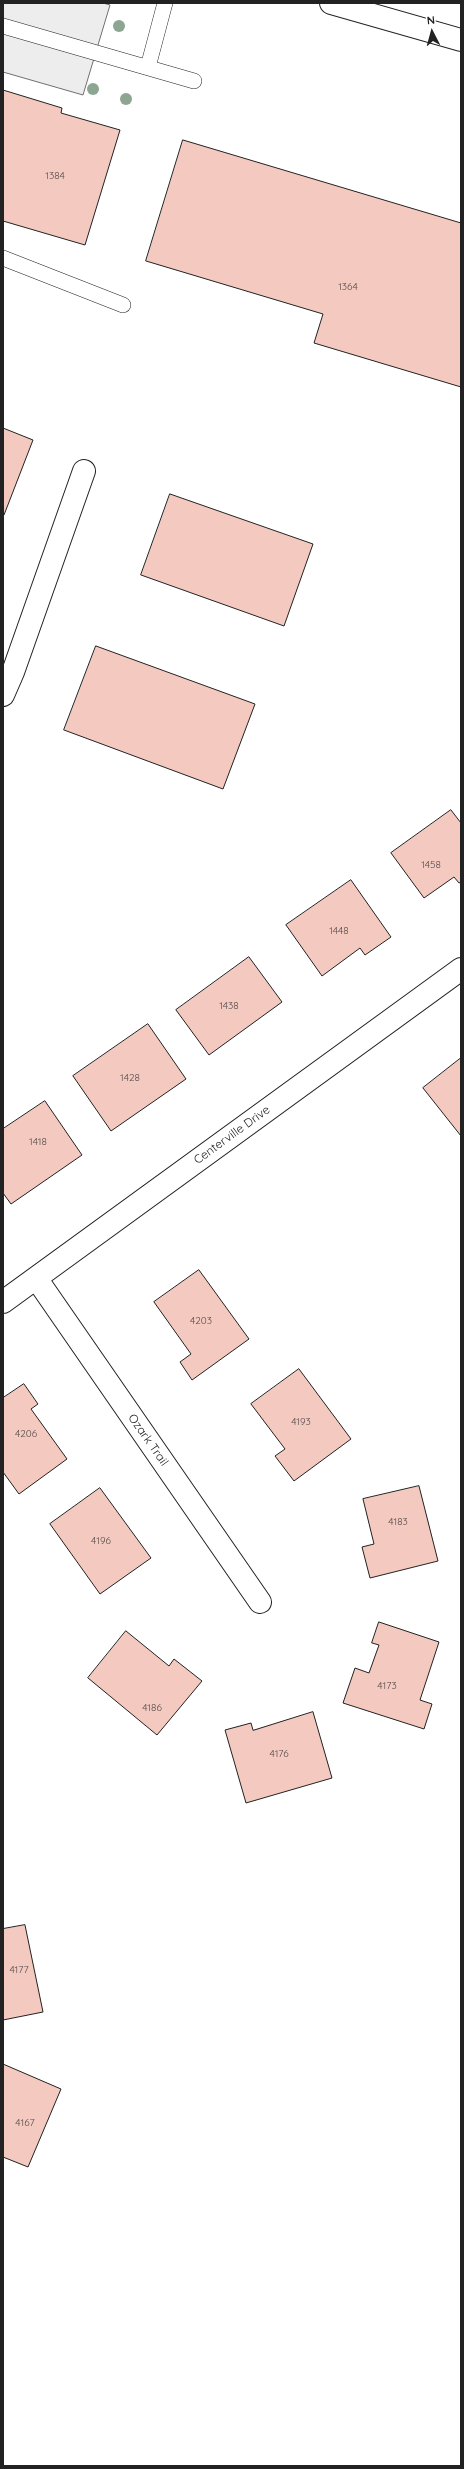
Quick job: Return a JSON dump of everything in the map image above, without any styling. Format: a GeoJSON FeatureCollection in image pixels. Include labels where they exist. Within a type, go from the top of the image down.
{"type":"FeatureCollection","features":[{"type":"Feature","properties":{"kind":"street"},"geometry":{"type":"LineString","coordinates":[[331,3],[461,40]]}},
{"type":"Feature","properties":{"kind":"street"},"geometry":{"type":"LineString","coordinates":[[3,695],[13,672],[84,471]]}},
{"type":"Feature","properties":{"kind":"street","name":"Centerville Drive"},"geometry":{"type":"LineString","coordinates":[[3,1302],[461,969]]}},
{"type":"Feature","properties":{"kind":"street","name":"Ozark Trail"},"geometry":{"type":"LineString","coordinates":[[36,1278],[260,1602]]}},
{"type":"Feature","properties":{"kind":"lane"},"geometry":{"type":"LineString","coordinates":[[148,67],[165,3]]}},
{"type":"Feature","properties":{"kind":"lane"},"geometry":{"type":"LineString","coordinates":[[3,26],[194,81]]}},
{"type":"Feature","properties":{"kind":"lane"},"geometry":{"type":"LineString","coordinates":[[3,258],[123,305]]}},
{"type":"Feature","properties":{"kind":"shaded area"},"geometry":{"type":"Polygon","coordinates":[[[3,3],[103,3],[110,5],[83,95],[3,72],[3,3]]]}},
{"type":"Feature","properties":{"kind":"building"},"geometry":{"type":"Polygon","coordinates":[[[3,90],[62,108],[61,113],[120,130],[85,245],[3,221],[3,90]]]}},
{"type":"Feature","properties":{"kind":"building"},"geometry":{"type":"Polygon","coordinates":[[[183,140],[461,223],[461,387],[314,343],[323,314],[146,261],[183,140]]]}},
{"type":"Feature","properties":{"kind":"building"},"geometry":{"type":"Polygon","coordinates":[[[3,428],[33,440],[4,515],[3,514],[3,428]]]}},
{"type":"Feature","properties":{"kind":"building"},"geometry":{"type":"Polygon","coordinates":[[[170,494],[313,544],[284,626],[141,575],[170,494]]]}},
{"type":"Feature","properties":{"kind":"building"},"geometry":{"type":"Polygon","coordinates":[[[96,646],[255,704],[223,789],[64,730],[96,646]]]}},
{"type":"Feature","properties":{"kind":"building"},"geometry":{"type":"Polygon","coordinates":[[[451,810],[461,823],[461,882],[459,883],[454,877],[424,898],[391,853],[451,810]]]}},
{"type":"Feature","properties":{"kind":"building"},"geometry":{"type":"Polygon","coordinates":[[[351,880],[391,937],[365,955],[360,948],[322,976],[286,925],[351,880]]]}},
{"type":"Feature","properties":{"kind":"building"},"geometry":{"type":"Polygon","coordinates":[[[249,957],[282,1002],[209,1055],[176,1010],[249,957]]]}},
{"type":"Feature","properties":{"kind":"building"},"geometry":{"type":"Polygon","coordinates":[[[148,1024],[186,1079],[111,1131],[73,1076],[148,1024]]]}},
{"type":"Feature","properties":{"kind":"building"},"geometry":{"type":"Polygon","coordinates":[[[461,1058],[461,1136],[423,1088],[461,1058]]]}},
{"type":"Feature","properties":{"kind":"building"},"geometry":{"type":"Polygon","coordinates":[[[45,1101],[82,1155],[11,1204],[3,1193],[3,1129],[45,1101]]]}},
{"type":"Feature","properties":{"kind":"building"},"geometry":{"type":"Polygon","coordinates":[[[199,1270],[249,1339],[192,1380],[180,1362],[191,1354],[154,1302],[199,1270]]]}},
{"type":"Feature","properties":{"kind":"building"},"geometry":{"type":"Polygon","coordinates":[[[299,1369],[351,1439],[294,1481],[275,1456],[285,1449],[251,1404],[299,1369]]]}},
{"type":"Feature","properties":{"kind":"building"},"geometry":{"type":"Polygon","coordinates":[[[24,1384],[38,1404],[31,1409],[67,1459],[19,1494],[3,1472],[3,1398],[24,1384]]]}},
{"type":"Feature","properties":{"kind":"building"},"geometry":{"type":"Polygon","coordinates":[[[419,1486],[438,1561],[370,1578],[362,1547],[374,1544],[363,1499],[419,1486]]]}},
{"type":"Feature","properties":{"kind":"building"},"geometry":{"type":"Polygon","coordinates":[[[100,1488],[151,1558],[100,1594],[50,1524],[100,1488]]]}},
{"type":"Feature","properties":{"kind":"building"},"geometry":{"type":"Polygon","coordinates":[[[379,1622],[439,1642],[420,1700],[432,1704],[424,1729],[343,1703],[355,1668],[369,1673],[379,1645],[372,1643],[379,1622]]]}},
{"type":"Feature","properties":{"kind":"building"},"geometry":{"type":"Polygon","coordinates":[[[126,1631],[169,1666],[174,1659],[202,1681],[157,1735],[88,1678],[126,1631]]]}},
{"type":"Feature","properties":{"kind":"building"},"geometry":{"type":"Polygon","coordinates":[[[313,1712],[332,1778],[246,1803],[225,1730],[251,1723],[253,1730],[313,1712]]]}},
{"type":"Feature","properties":{"kind":"building"},"geometry":{"type":"Polygon","coordinates":[[[25,1925],[43,2012],[3,2020],[3,1929],[25,1925]]]}},
{"type":"Feature","properties":{"kind":"building"},"geometry":{"type":"Polygon","coordinates":[[[3,2064],[61,2089],[28,2167],[3,2157],[3,2064]]]}}]}
